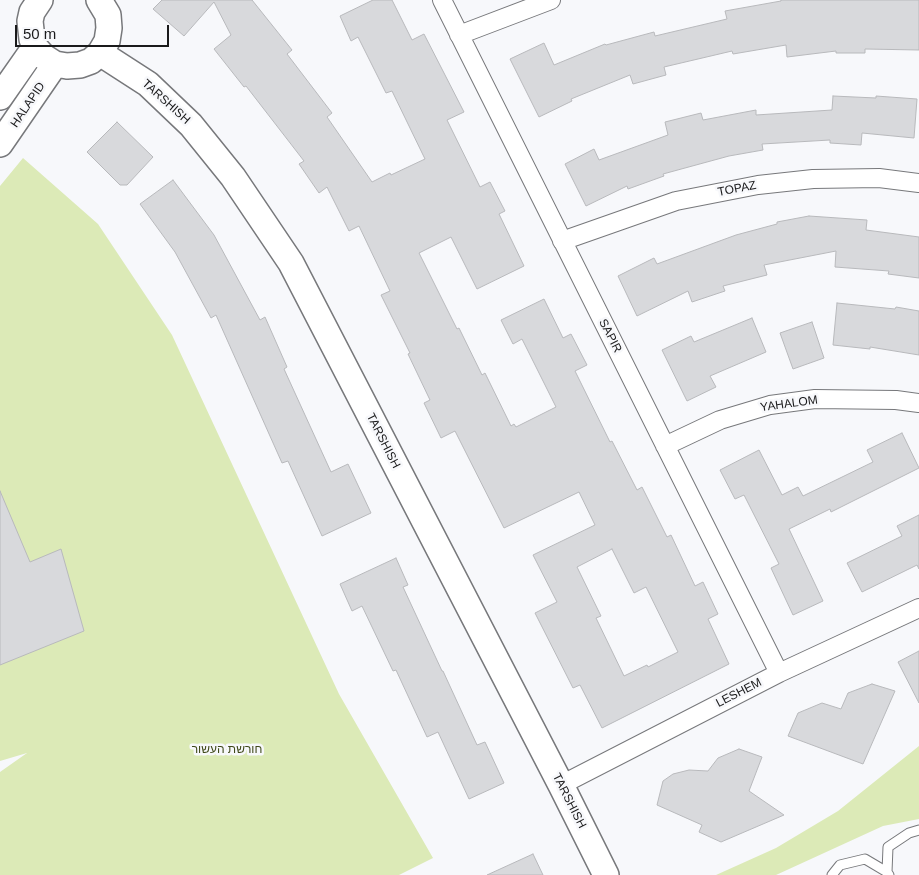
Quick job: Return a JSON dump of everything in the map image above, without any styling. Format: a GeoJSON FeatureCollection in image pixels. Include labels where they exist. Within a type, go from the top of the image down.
{"type":"FeatureCollection","features":[{"type":"Feature","properties":{"kind":"street"},"geometry":{"type":"LineString","coordinates":[[40,0],[32,12],[30,21],[35,47],[44,57],[56,64],[67,66],[80,66],[91,61],[100,53],[107,41],[108,15],[98,0]]}},
{"type":"Feature","properties":{"kind":"street","name":"SAPIR"},"geometry":{"type":"LineString","coordinates":[[442,0],[779,673]]}},
{"type":"Feature","properties":{"kind":"street"},"geometry":{"type":"LineString","coordinates":[[459,35],[551,0]]}},
{"type":"Feature","properties":{"kind":"street"},"geometry":{"type":"LineString","coordinates":[[0,97],[35,47]]}},
{"type":"Feature","properties":{"kind":"street","name":"TARSHISH"},"geometry":{"type":"LineString","coordinates":[[100,53],[148,84],[192,125],[233,177],[291,263],[562,785],[606,875]]}},
{"type":"Feature","properties":{"kind":"street","name":"HALAPID"},"geometry":{"type":"LineString","coordinates":[[0,144],[56,64]]}},
{"type":"Feature","properties":{"kind":"street","name":"TOPAZ"},"geometry":{"type":"LineString","coordinates":[[562,240],[676,201],[758,185],[832,178],[879,178],[919,183]]}},
{"type":"Feature","properties":{"kind":"street","name":"YAHALOM"},"geometry":{"type":"LineString","coordinates":[[665,446],[720,420],[770,404],[815,399],[896,400],[919,403]]}},
{"type":"Feature","properties":{"kind":"street","name":"LESHEM"},"geometry":{"type":"LineString","coordinates":[[562,785],[779,673],[919,608]]}},
{"type":"Feature","properties":{"kind":"lane"},"geometry":{"type":"LineString","coordinates":[[888,874],[888,847],[909,833],[919,830]]}},
{"type":"Feature","properties":{"kind":"lane"},"geometry":{"type":"LineString","coordinates":[[832,875],[840,865],[865,859],[888,874]]}},
{"type":"Feature","properties":{"kind":"green space","name":"חורשת העשור"},"geometry":{"type":"Polygon","coordinates":[[[23,158],[98,224],[172,335],[339,694],[433,858],[399,875],[0,875],[0,772],[27,753],[0,761],[0,186],[23,158]]]}},
{"type":"Feature","properties":{"kind":"green space"},"geometry":{"type":"Polygon","coordinates":[[[919,746],[919,819],[883,826],[776,875],[716,875],[776,848],[838,811],[919,746]]]}},
{"type":"Feature","properties":{"kind":"building"},"geometry":{"type":"Polygon","coordinates":[[[162,0],[252,0],[292,50],[287,54],[332,113],[327,117],[372,182],[425,159],[392,91],[386,93],[358,37],[351,41],[340,16],[373,0],[392,0],[412,40],[424,34],[464,112],[447,120],[480,187],[490,182],[505,211],[499,214],[524,266],[477,289],[451,237],[419,253],[457,329],[459,328],[482,375],[485,373],[511,426],[514,424],[516,427],[556,407],[522,339],[513,344],[501,320],[544,299],[563,338],[571,334],[587,365],[575,371],[610,442],[612,441],[637,490],[642,487],[667,537],[671,535],[695,586],[703,582],[718,614],[708,619],[729,664],[602,728],[580,685],[573,688],[535,613],[557,602],[533,555],[595,525],[579,492],[504,528],[455,431],[441,438],[424,403],[430,400],[408,354],[410,353],[381,295],[390,291],[359,226],[349,231],[327,187],[319,193],[299,164],[304,161],[246,86],[244,87],[214,49],[231,35],[214,2],[184,36],[153,9],[162,0]],[[612,549],[577,567],[601,616],[596,618],[624,676],[647,665],[648,667],[678,652],[646,587],[634,593],[612,549]]]}},
{"type":"Feature","properties":{"kind":"building"},"geometry":{"type":"Polygon","coordinates":[[[781,0],[919,0],[919,50],[865,49],[865,53],[836,53],[836,51],[787,57],[786,45],[733,54],[732,51],[664,67],[666,75],[633,84],[630,75],[571,99],[572,101],[539,117],[510,59],[544,43],[554,65],[605,44],[654,32],[655,36],[727,19],[725,11],[781,0]]]}},
{"type":"Feature","properties":{"kind":"building"},"geometry":{"type":"Polygon","coordinates":[[[833,96],[876,98],[876,96],[917,99],[914,138],[862,133],[861,145],[830,143],[830,140],[762,144],[763,150],[729,156],[663,174],[664,176],[628,189],[627,186],[586,206],[565,164],[594,149],[599,160],[668,135],[665,122],[701,113],[703,120],[756,110],[756,115],[832,110],[833,96]]]}},
{"type":"Feature","properties":{"kind":"building"},"geometry":{"type":"Polygon","coordinates":[[[117,122],[153,157],[127,185],[120,185],[87,152],[117,122]]]}},
{"type":"Feature","properties":{"kind":"building"},"geometry":{"type":"Polygon","coordinates":[[[173,180],[214,235],[260,320],[265,317],[287,367],[284,369],[331,472],[348,464],[371,513],[322,536],[288,461],[282,463],[216,315],[211,318],[175,252],[140,204],[173,180]]]}},
{"type":"Feature","properties":{"kind":"building"},"geometry":{"type":"Polygon","coordinates":[[[809,216],[867,220],[866,230],[919,237],[919,278],[888,274],[889,271],[835,267],[836,251],[764,265],[767,275],[723,286],[725,291],[692,302],[688,291],[637,316],[618,276],[654,258],[657,264],[736,235],[777,224],[777,222],[809,216]]]}},
{"type":"Feature","properties":{"kind":"building"},"geometry":{"type":"Polygon","coordinates":[[[837,303],[895,309],[896,307],[919,311],[919,355],[870,347],[870,349],[833,345],[837,303]]]}},
{"type":"Feature","properties":{"kind":"building"},"geometry":{"type":"Polygon","coordinates":[[[752,318],[766,352],[710,376],[716,387],[687,401],[662,350],[691,336],[694,342],[752,318]]]}},
{"type":"Feature","properties":{"kind":"building"},"geometry":{"type":"Polygon","coordinates":[[[812,322],[824,358],[793,369],[780,333],[812,322]]]}},
{"type":"Feature","properties":{"kind":"building"},"geometry":{"type":"Polygon","coordinates":[[[902,433],[919,468],[831,512],[830,509],[789,529],[823,601],[793,615],[771,568],[779,564],[744,495],[735,499],[720,470],[759,450],[782,495],[798,487],[803,496],[873,462],[867,450],[902,433]]]}},
{"type":"Feature","properties":{"kind":"building"},"geometry":{"type":"Polygon","coordinates":[[[0,491],[30,562],[61,549],[84,631],[0,665],[0,491]]]}},
{"type":"Feature","properties":{"kind":"building"},"geometry":{"type":"Polygon","coordinates":[[[919,515],[919,569],[917,565],[862,592],[847,563],[902,536],[897,526],[919,515]]]}},
{"type":"Feature","properties":{"kind":"building"},"geometry":{"type":"Polygon","coordinates":[[[396,558],[408,585],[403,587],[477,745],[485,742],[504,783],[469,799],[438,732],[427,737],[396,670],[393,671],[362,606],[352,611],[340,584],[396,558]]]}},
{"type":"Feature","properties":{"kind":"building"},"geometry":{"type":"Polygon","coordinates":[[[919,651],[919,703],[898,662],[919,651]]]}},
{"type":"Feature","properties":{"kind":"building"},"geometry":{"type":"Polygon","coordinates":[[[872,684],[895,691],[863,764],[788,736],[798,713],[822,703],[841,709],[848,693],[872,684]]]}},
{"type":"Feature","properties":{"kind":"building"},"geometry":{"type":"Polygon","coordinates":[[[739,749],[762,757],[749,791],[784,815],[721,842],[699,832],[702,825],[657,805],[663,781],[673,774],[689,770],[708,771],[718,758],[739,749]]]}},
{"type":"Feature","properties":{"kind":"building"},"geometry":{"type":"Polygon","coordinates":[[[533,854],[543,875],[487,875],[533,854]]]}}]}
